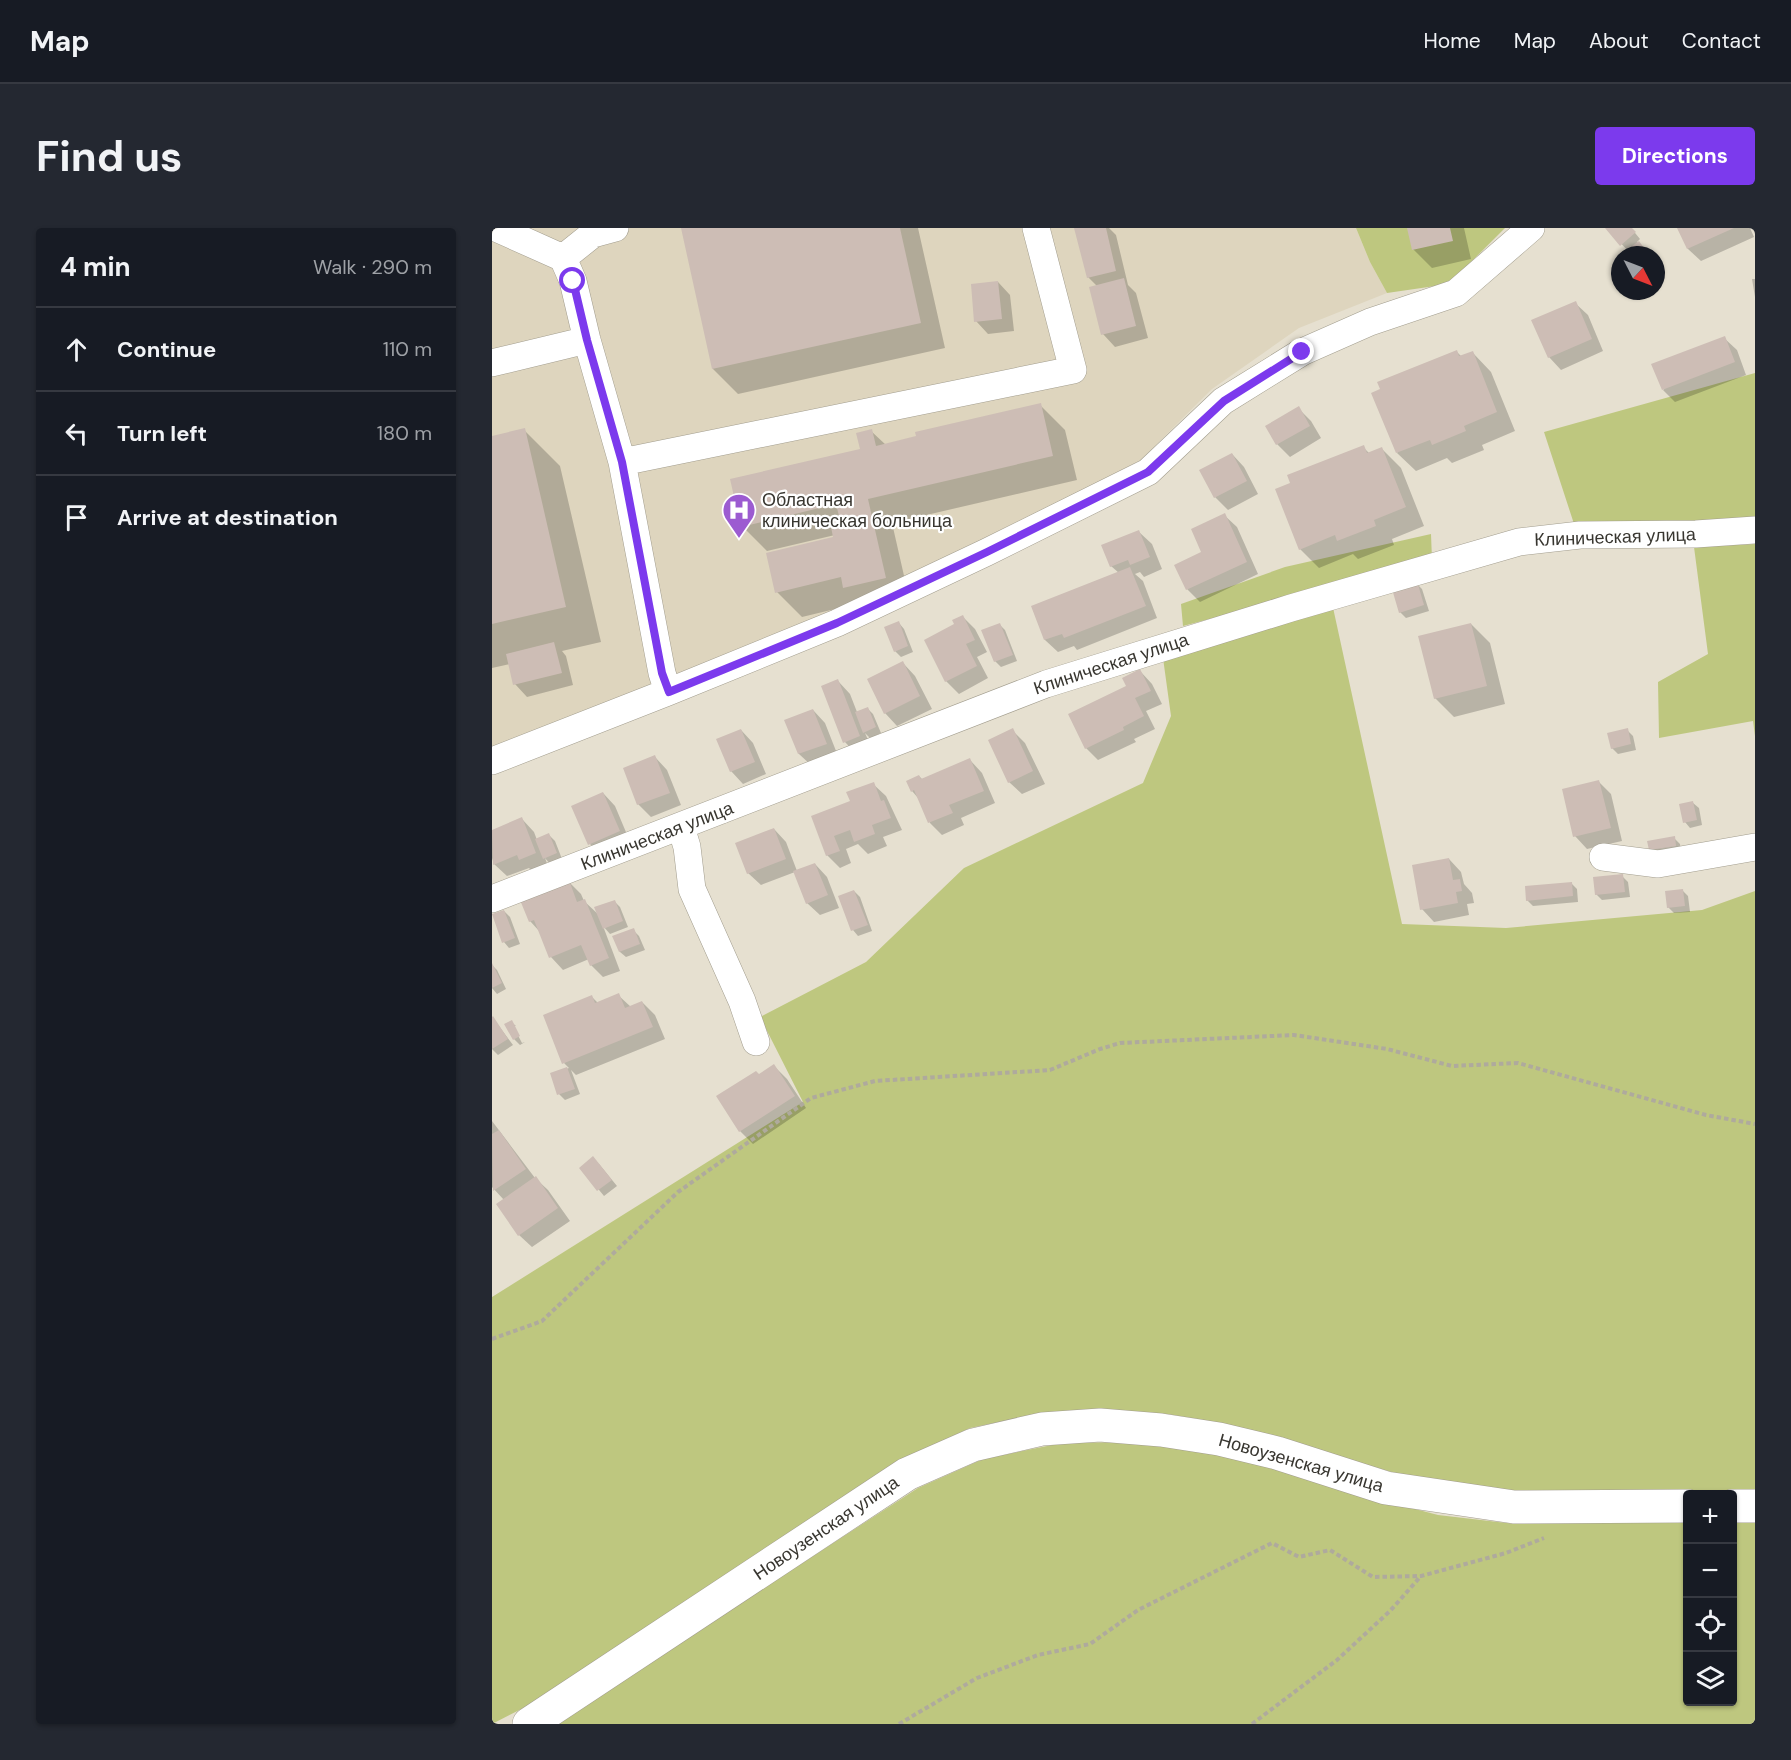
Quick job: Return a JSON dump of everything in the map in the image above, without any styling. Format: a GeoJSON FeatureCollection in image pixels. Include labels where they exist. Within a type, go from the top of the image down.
{"type":"FeatureCollection","features":[{"type":"Feature","properties":{"kind":"main road","name":"Новоузенская улица"},"geometry":{"type":"LineString","coordinates":[[529,1724],[907,1474],[973,1445],[1042,1429],[1100,1425],[1161,1430],[1219,1439],[1278,1454],[1386,1488],[1514,1507],[1683,1506]]}},
{"type":"Feature","properties":{"kind":"main road"},"geometry":{"type":"LineString","coordinates":[[1737,1506],[1755,1506]]}},
{"type":"Feature","properties":{"kind":"street"},"geometry":{"type":"LineString","coordinates":[[496,228],[563,258],[573,281],[587,340],[622,462],[662,673],[669,692]]}},
{"type":"Feature","properties":{"kind":"street"},"geometry":{"type":"LineString","coordinates":[[563,258],[593,234],[615,228]]}},
{"type":"Feature","properties":{"kind":"street"},"geometry":{"type":"LineString","coordinates":[[622,462],[1073,370],[1036,228]]}},
{"type":"Feature","properties":{"kind":"street"},"geometry":{"type":"LineString","coordinates":[[492,760],[669,692],[837,623],[1148,472],[1224,401],[1302,352],[1370,321],[1456,293],[1531,228]]}},
{"type":"Feature","properties":{"kind":"street"},"geometry":{"type":"LineString","coordinates":[[492,363],[587,340]]}},
{"type":"Feature","properties":{"kind":"street","name":"Клиническая улица"},"geometry":{"type":"LineString","coordinates":[[492,899],[1046,684],[1291,608],[1519,542],[1580,535],[1696,534],[1755,530]]}},
{"type":"Feature","properties":{"kind":"street"},"geometry":{"type":"LineString","coordinates":[[681,827],[687,847],[692,889],[742,1001],[756,1042]]}},
{"type":"Feature","properties":{"kind":"street"},"geometry":{"type":"LineString","coordinates":[[1603,857],[1658,864],[1755,847]]}},
{"type":"Feature","properties":{"kind":"path"},"geometry":{"type":"LineString","coordinates":[[492,1339],[542,1321],[678,1192],[811,1098],[875,1081],[1050,1070],[1120,1043],[1294,1035],[1387,1049],[1452,1066],[1518,1063],[1706,1115],[1755,1124]]}},
{"type":"Feature","properties":{"kind":"path"},"geometry":{"type":"LineString","coordinates":[[899,1724],[977,1678],[1038,1655],[1090,1644],[1138,1610],[1272,1543],[1299,1557],[1330,1550],[1372,1577],[1421,1576],[1506,1553],[1550,1536]]}},
{"type":"Feature","properties":{"kind":"path"},"geometry":{"type":"LineString","coordinates":[[1252,1724],[1337,1660],[1390,1611],[1421,1576]]}},
{"type":"Feature","properties":{"kind":"shaded area","name":"Областная клиническая больница"},"geometry":{"type":"Polygon","coordinates":[[[492,228],[1356,228],[1370,262],[1387,293],[1299,328],[1212,389],[1140,461],[831,618],[492,751],[492,228]]]}},
{"type":"Feature","properties":{"kind":"green space"},"geometry":{"type":"Polygon","coordinates":[[[1356,228],[1505,228],[1449,284],[1387,293],[1370,262],[1356,228]]]}},
{"type":"Feature","properties":{"kind":"green space"},"geometry":{"type":"Polygon","coordinates":[[[1755,373],[1755,517],[1576,530],[1544,432],[1755,373]]]}},
{"type":"Feature","properties":{"kind":"green space"},"geometry":{"type":"Polygon","coordinates":[[[1431,534],[1432,560],[1183,626],[1181,604],[1285,567],[1431,534]]]}},
{"type":"Feature","properties":{"kind":"green space"},"geometry":{"type":"Polygon","coordinates":[[[1755,544],[1755,736],[1753,721],[1659,738],[1658,682],[1708,654],[1694,547],[1755,544]]]}},
{"type":"Feature","properties":{"kind":"green space"},"geometry":{"type":"Polygon","coordinates":[[[1332,603],[1402,924],[1506,928],[1702,910],[1755,891],[1755,1494],[1737,1494],[1737,1490],[1683,1490],[1683,1494],[1519,1495],[1395,1473],[1227,1424],[1167,1414],[1114,1410],[1042,1413],[970,1428],[905,1459],[537,1701],[492,1724],[492,1297],[803,1102],[760,1017],[866,962],[964,868],[1143,783],[1171,716],[1163,658],[1332,603]]]}},
{"type":"Feature","properties":{"kind":"green space"},"geometry":{"type":"Polygon","coordinates":[[[1134,1442],[1252,1461],[1369,1497],[1438,1515],[1515,1524],[1612,1519],[1683,1520],[1683,1706],[1737,1706],[1737,1521],[1755,1521],[1755,1724],[554,1724],[918,1488],[983,1459],[1062,1443],[1134,1442]]]}},
{"type":"Feature","properties":{"kind":"building"},"geometry":{"type":"Polygon","coordinates":[[[681,228],[900,228],[921,323],[712,369],[681,228]]]}},
{"type":"Feature","properties":{"kind":"building"},"geometry":{"type":"Polygon","coordinates":[[[1074,228],[1106,228],[1116,271],[1087,278],[1074,228]]]}},
{"type":"Feature","properties":{"kind":"building"},"geometry":{"type":"Polygon","coordinates":[[[1407,228],[1450,228],[1453,241],[1412,250],[1407,228]]]}},
{"type":"Feature","properties":{"kind":"building"},"geometry":{"type":"Polygon","coordinates":[[[1605,228],[1632,228],[1636,232],[1620,246],[1605,228]]]}},
{"type":"Feature","properties":{"kind":"building"},"geometry":{"type":"Polygon","coordinates":[[[1677,228],[1734,228],[1687,249],[1677,228]]]}},
{"type":"Feature","properties":{"kind":"building"},"geometry":{"type":"Polygon","coordinates":[[[1639,241],[1643,246],[1632,246],[1639,241]]]}},
{"type":"Feature","properties":{"kind":"building"},"geometry":{"type":"Polygon","coordinates":[[[1124,278],[1136,326],[1101,335],[1089,287],[1124,278]]]}},
{"type":"Feature","properties":{"kind":"building"},"geometry":{"type":"Polygon","coordinates":[[[998,281],[1002,319],[974,322],[971,284],[998,281]]]}},
{"type":"Feature","properties":{"kind":"building"},"geometry":{"type":"Polygon","coordinates":[[[1576,301],[1592,339],[1548,358],[1531,320],[1576,301]]]}},
{"type":"Feature","properties":{"kind":"building"},"geometry":{"type":"Polygon","coordinates":[[[1725,336],[1735,362],[1662,390],[1651,364],[1725,336]]]}},
{"type":"Feature","properties":{"kind":"building"},"geometry":{"type":"Polygon","coordinates":[[[1457,350],[1459,356],[1473,351],[1497,412],[1464,426],[1466,431],[1432,445],[1430,440],[1396,453],[1371,393],[1380,389],[1377,382],[1457,350]]]}},
{"type":"Feature","properties":{"kind":"building"},"geometry":{"type":"Polygon","coordinates":[[[1041,403],[1053,456],[868,499],[886,578],[843,588],[841,577],[775,593],[766,553],[833,537],[830,522],[840,520],[836,504],[741,527],[730,479],[860,449],[856,433],[872,429],[876,446],[916,436],[915,432],[1041,403]]]}},
{"type":"Feature","properties":{"kind":"building"},"geometry":{"type":"Polygon","coordinates":[[[1299,406],[1310,426],[1276,445],[1265,426],[1299,406]]]}},
{"type":"Feature","properties":{"kind":"building"},"geometry":{"type":"Polygon","coordinates":[[[525,428],[566,607],[492,624],[492,436],[525,428]]]}},
{"type":"Feature","properties":{"kind":"building"},"geometry":{"type":"Polygon","coordinates":[[[1364,445],[1367,453],[1382,447],[1406,507],[1374,520],[1376,526],[1337,541],[1335,535],[1299,550],[1275,489],[1290,483],[1287,475],[1364,445]]]}},
{"type":"Feature","properties":{"kind":"building"},"geometry":{"type":"Polygon","coordinates":[[[1232,453],[1247,481],[1214,498],[1199,470],[1232,453]]]}},
{"type":"Feature","properties":{"kind":"building"},"geometry":{"type":"Polygon","coordinates":[[[1225,513],[1247,562],[1186,590],[1174,565],[1201,552],[1191,529],[1225,513]]]}},
{"type":"Feature","properties":{"kind":"building"},"geometry":{"type":"Polygon","coordinates":[[[1139,530],[1150,557],[1130,565],[1128,560],[1110,567],[1101,545],[1139,530]]]}},
{"type":"Feature","properties":{"kind":"building"},"geometry":{"type":"Polygon","coordinates":[[[1130,567],[1146,606],[1064,638],[1062,634],[1044,640],[1031,606],[1130,567]]]}},
{"type":"Feature","properties":{"kind":"building"},"geometry":{"type":"Polygon","coordinates":[[[1417,581],[1424,605],[1399,613],[1392,589],[1417,581]]]}},
{"type":"Feature","properties":{"kind":"building"},"geometry":{"type":"Polygon","coordinates":[[[963,615],[975,640],[966,644],[977,666],[945,682],[924,640],[954,624],[952,620],[963,615]]]}},
{"type":"Feature","properties":{"kind":"building"},"geometry":{"type":"Polygon","coordinates":[[[899,621],[908,646],[894,652],[884,627],[899,621]]]}},
{"type":"Feature","properties":{"kind":"building"},"geometry":{"type":"Polygon","coordinates":[[[1000,623],[1013,655],[994,662],[981,630],[1000,623]]]}},
{"type":"Feature","properties":{"kind":"building"},"geometry":{"type":"Polygon","coordinates":[[[1471,623],[1487,686],[1434,699],[1418,636],[1471,623]]]}},
{"type":"Feature","properties":{"kind":"building"},"geometry":{"type":"Polygon","coordinates":[[[554,642],[562,673],[513,685],[506,654],[554,642]]]}},
{"type":"Feature","properties":{"kind":"building"},"geometry":{"type":"Polygon","coordinates":[[[903,661],[920,696],[884,714],[867,679],[903,661]]]}},
{"type":"Feature","properties":{"kind":"building"},"geometry":{"type":"Polygon","coordinates":[[[1140,669],[1151,691],[1135,698],[1144,716],[1123,727],[1124,730],[1085,749],[1068,714],[1126,686],[1122,678],[1140,669]]]}},
{"type":"Feature","properties":{"kind":"building"},"geometry":{"type":"Polygon","coordinates":[[[838,679],[860,736],[843,743],[821,686],[838,679]]]}},
{"type":"Feature","properties":{"kind":"building"},"geometry":{"type":"Polygon","coordinates":[[[868,707],[876,727],[863,733],[855,712],[868,707]]]}},
{"type":"Feature","properties":{"kind":"building"},"geometry":{"type":"Polygon","coordinates":[[[813,709],[827,744],[798,754],[784,720],[813,709]]]}},
{"type":"Feature","properties":{"kind":"building"},"geometry":{"type":"Polygon","coordinates":[[[1013,728],[1033,771],[1008,783],[988,740],[1013,728]]]}},
{"type":"Feature","properties":{"kind":"building"},"geometry":{"type":"Polygon","coordinates":[[[1628,728],[1631,744],[1611,749],[1607,733],[1628,728]]]}},
{"type":"Feature","properties":{"kind":"building"},"geometry":{"type":"Polygon","coordinates":[[[741,729],[755,762],[730,772],[716,739],[741,729]]]}},
{"type":"Feature","properties":{"kind":"building"},"geometry":{"type":"Polygon","coordinates":[[[655,755],[670,793],[637,805],[623,768],[655,755]]]}},
{"type":"Feature","properties":{"kind":"building"},"geometry":{"type":"Polygon","coordinates":[[[970,758],[984,791],[949,805],[953,813],[928,823],[914,790],[911,792],[906,781],[919,775],[921,779],[970,758]]]}},
{"type":"Feature","properties":{"kind":"building"},"geometry":{"type":"Polygon","coordinates":[[[1599,780],[1611,828],[1573,837],[1562,789],[1599,780]]]}},
{"type":"Feature","properties":{"kind":"building"},"geometry":{"type":"Polygon","coordinates":[[[874,782],[891,818],[872,825],[875,834],[854,842],[850,830],[834,836],[840,851],[826,856],[811,816],[850,801],[846,792],[874,782]]]}},
{"type":"Feature","properties":{"kind":"building"},"geometry":{"type":"Polygon","coordinates":[[[603,792],[620,831],[588,845],[571,806],[603,792]]]}},
{"type":"Feature","properties":{"kind":"building"},"geometry":{"type":"Polygon","coordinates":[[[1693,801],[1697,820],[1683,823],[1679,804],[1693,801]]]}},
{"type":"Feature","properties":{"kind":"building"},"geometry":{"type":"Polygon","coordinates":[[[522,817],[536,853],[519,860],[517,855],[493,865],[492,830],[522,817]]]}},
{"type":"Feature","properties":{"kind":"building"},"geometry":{"type":"Polygon","coordinates":[[[774,828],[786,859],[747,874],[735,843],[774,828]]]}},
{"type":"Feature","properties":{"kind":"building"},"geometry":{"type":"Polygon","coordinates":[[[549,833],[557,853],[543,859],[535,839],[549,833]]]}},
{"type":"Feature","properties":{"kind":"building"},"geometry":{"type":"Polygon","coordinates":[[[1675,836],[1676,846],[1649,850],[1647,841],[1675,836]]]}},
{"type":"Feature","properties":{"kind":"building"},"geometry":{"type":"Polygon","coordinates":[[[1449,858],[1453,880],[1460,879],[1462,891],[1456,892],[1458,903],[1420,910],[1412,865],[1449,858]]]}},
{"type":"Feature","properties":{"kind":"building"},"geometry":{"type":"Polygon","coordinates":[[[815,863],[828,895],[806,904],[793,871],[815,863]]]}},
{"type":"Feature","properties":{"kind":"building"},"geometry":{"type":"Polygon","coordinates":[[[1623,874],[1625,892],[1595,895],[1593,877],[1623,874]]]}},
{"type":"Feature","properties":{"kind":"building"},"geometry":{"type":"Polygon","coordinates":[[[569,880],[577,902],[585,899],[609,958],[590,966],[581,945],[549,958],[534,920],[529,922],[520,900],[569,880]]]}},
{"type":"Feature","properties":{"kind":"building"},"geometry":{"type":"Polygon","coordinates":[[[1572,882],[1573,896],[1526,901],[1525,886],[1572,882]]]}},
{"type":"Feature","properties":{"kind":"building"},"geometry":{"type":"Polygon","coordinates":[[[1683,889],[1685,906],[1667,908],[1665,891],[1683,889]]]}},
{"type":"Feature","properties":{"kind":"building"},"geometry":{"type":"Polygon","coordinates":[[[854,890],[868,925],[851,931],[838,896],[854,890]]]}},
{"type":"Feature","properties":{"kind":"building"},"geometry":{"type":"Polygon","coordinates":[[[615,900],[623,921],[603,929],[594,907],[615,900]]]}},
{"type":"Feature","properties":{"kind":"building"},"geometry":{"type":"Polygon","coordinates":[[[504,910],[515,938],[502,943],[492,914],[504,910]]]}},
{"type":"Feature","properties":{"kind":"building"},"geometry":{"type":"Polygon","coordinates":[[[634,928],[640,944],[619,952],[612,936],[634,928]]]}},
{"type":"Feature","properties":{"kind":"building"},"geometry":{"type":"Polygon","coordinates":[[[492,963],[502,983],[492,988],[492,963]]]}},
{"type":"Feature","properties":{"kind":"building"},"geometry":{"type":"Polygon","coordinates":[[[619,993],[625,1008],[642,1001],[653,1027],[562,1064],[543,1015],[592,995],[595,1003],[619,993]]]}},
{"type":"Feature","properties":{"kind":"building"},"geometry":{"type":"Polygon","coordinates":[[[492,1017],[508,1039],[492,1049],[492,1017]]]}},
{"type":"Feature","properties":{"kind":"building"},"geometry":{"type":"Polygon","coordinates":[[[512,1020],[520,1036],[513,1040],[504,1024],[512,1020]]]}},
{"type":"Feature","properties":{"kind":"building"},"geometry":{"type":"Polygon","coordinates":[[[774,1064],[795,1096],[739,1132],[716,1096],[756,1071],[759,1074],[774,1064]]]}},
{"type":"Feature","properties":{"kind":"building"},"geometry":{"type":"Polygon","coordinates":[[[567,1067],[575,1089],[557,1095],[550,1073],[567,1067]]]}},
{"type":"Feature","properties":{"kind":"building"},"geometry":{"type":"Polygon","coordinates":[[[499,1130],[526,1169],[493,1191],[492,1134],[499,1130]]]}},
{"type":"Feature","properties":{"kind":"building"},"geometry":{"type":"Polygon","coordinates":[[[593,1156],[612,1180],[597,1191],[579,1168],[593,1156]]]}},
{"type":"Feature","properties":{"kind":"building"},"geometry":{"type":"Polygon","coordinates":[[[536,1176],[558,1208],[518,1236],[496,1204],[536,1176]]]}},
{"type":"Feature","properties":{"kind":"place","name":"Областная клиническая больница"},"geometry":{"type":"Point","coordinates":[739,539]}},
{"type":"Feature","properties":{"kind":"route"},"geometry":{"type":"LineString","coordinates":[[573,281],[587,340],[622,462],[662,673],[669,692],[837,623],[1148,472],[1224,401],[1302,352]]}}]}
